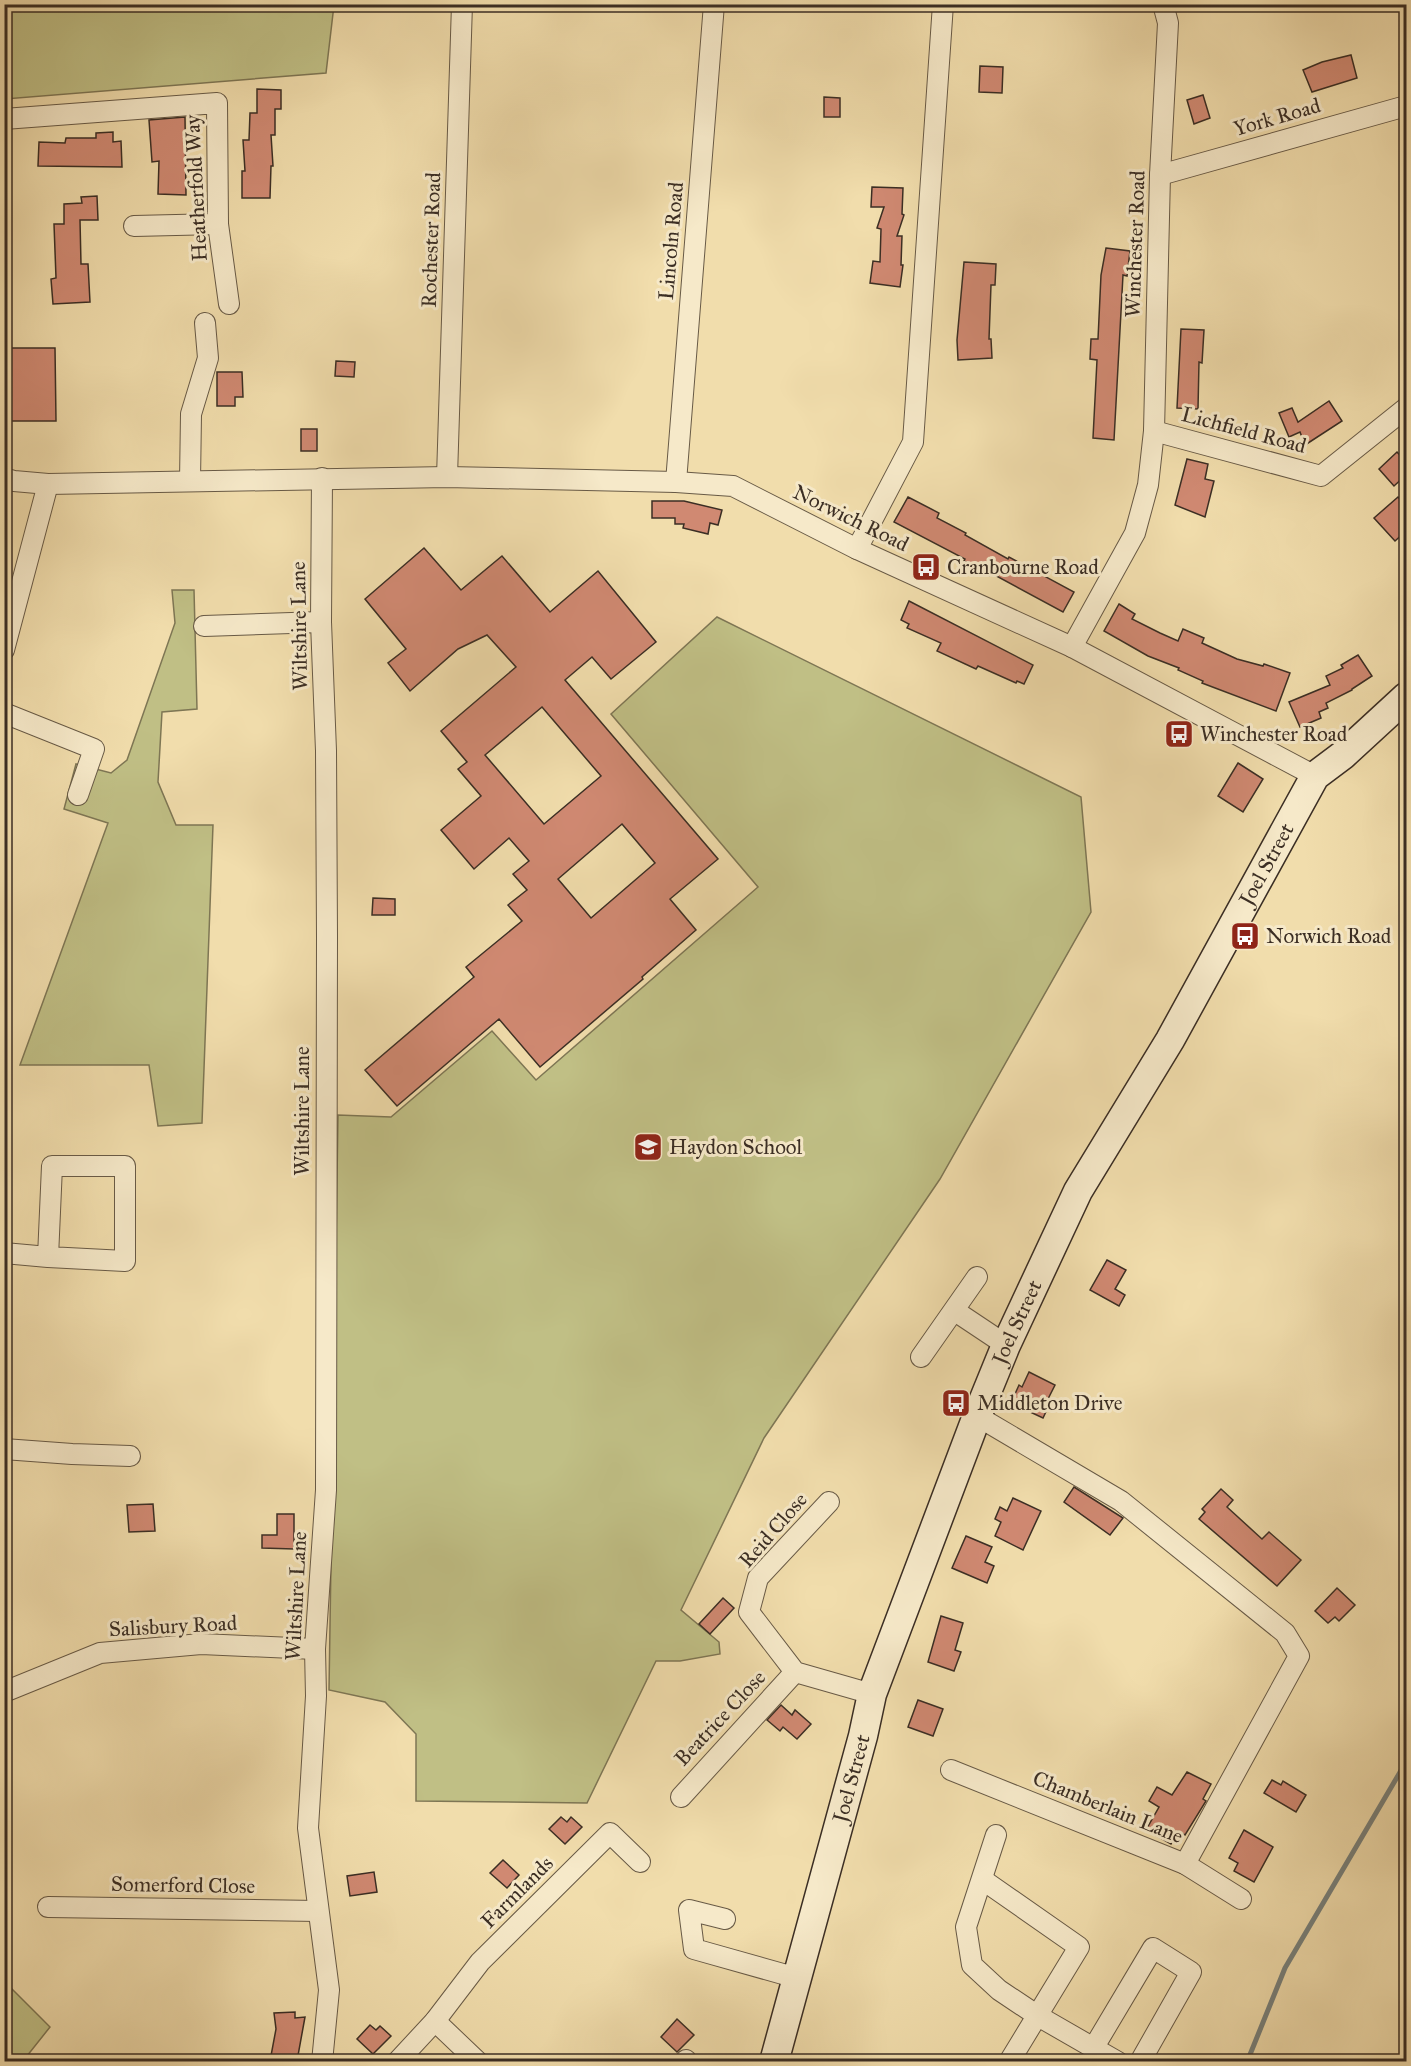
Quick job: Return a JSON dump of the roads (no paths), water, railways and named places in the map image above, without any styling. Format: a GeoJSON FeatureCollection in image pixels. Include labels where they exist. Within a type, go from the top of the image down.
{"type":"FeatureCollection","features":[{"type":"Feature","properties":{"kind":"main road","name":"Joel Street"},"geometry":{"type":"LineString","coordinates":[[774,2061],[863,1736],[872,1694],[1006,1345],[1078,1191],[1170,1040],[1315,776],[1343,755],[1407,697]]}},
{"type":"Feature","properties":{"kind":"street","name":"Rochester Road"},"geometry":{"type":"LineString","coordinates":[[447,477],[462,4]]}},
{"type":"Feature","properties":{"kind":"street","name":"Lincoln Road"},"geometry":{"type":"LineString","coordinates":[[676,482],[714,4]]}},
{"type":"Feature","properties":{"kind":"street"},"geometry":{"type":"LineString","coordinates":[[857,549],[914,442],[943,4]]}},
{"type":"Feature","properties":{"kind":"street","name":"Winchester Road"},"geometry":{"type":"LineString","coordinates":[[1072,647],[1135,533],[1148,485],[1154,431],[1160,175],[1167,23],[1163,4]]}},
{"type":"Feature","properties":{"kind":"street","name":"Heatherfold Way"},"geometry":{"type":"LineString","coordinates":[[4,119],[217,103],[218,224],[229,304]]}},
{"type":"Feature","properties":{"kind":"street","name":"York Road"},"geometry":{"type":"LineString","coordinates":[[1160,175],[1407,106]]}},
{"type":"Feature","properties":{"kind":"street"},"geometry":{"type":"LineString","coordinates":[[135,226],[218,224]]}},
{"type":"Feature","properties":{"kind":"street"},"geometry":{"type":"LineString","coordinates":[[190,481],[191,414],[208,358],[205,323]]}},
{"type":"Feature","properties":{"kind":"street","name":"Lichfield Road"},"geometry":{"type":"LineString","coordinates":[[1154,431],[1321,476],[1407,408]]}},
{"type":"Feature","properties":{"kind":"street","name":"Norwich Road"},"geometry":{"type":"LineString","coordinates":[[322,478],[447,477],[676,482],[733,486],[857,549],[1072,647],[1315,776]]}},
{"type":"Feature","properties":{"kind":"street"},"geometry":{"type":"LineString","coordinates":[[4,478],[48,484],[322,478]]}},
{"type":"Feature","properties":{"kind":"street","name":"Wiltshire Lane"},"geometry":{"type":"LineString","coordinates":[[322,478],[321,622],[326,751],[327,937],[326,1490],[315,1649],[316,1696],[308,1828],[329,1990],[322,2061]]}},
{"type":"Feature","properties":{"kind":"street"},"geometry":{"type":"LineString","coordinates":[[4,650],[48,484]]}},
{"type":"Feature","properties":{"kind":"street"},"geometry":{"type":"LineString","coordinates":[[204,626],[321,622]]}},
{"type":"Feature","properties":{"kind":"street"},"geometry":{"type":"LineString","coordinates":[[4,712],[94,750],[78,795]]}},
{"type":"Feature","properties":{"kind":"street"},"geometry":{"type":"LineString","coordinates":[[4,1253],[48,1257],[125,1261],[125,1166],[52,1166],[48,1257]]}},
{"type":"Feature","properties":{"kind":"street"},"geometry":{"type":"LineString","coordinates":[[921,1357],[977,1277]]}},
{"type":"Feature","properties":{"kind":"street"},"geometry":{"type":"LineString","coordinates":[[955,1311],[1006,1345]]}},
{"type":"Feature","properties":{"kind":"street"},"geometry":{"type":"LineString","coordinates":[[977,1416],[1121,1501],[1285,1633],[1299,1656],[1185,1864]]}},
{"type":"Feature","properties":{"kind":"street"},"geometry":{"type":"LineString","coordinates":[[4,1449],[130,1456]]}},
{"type":"Feature","properties":{"kind":"street","name":"Reid Close"},"geometry":{"type":"LineString","coordinates":[[795,1672],[749,1612],[758,1578],[829,1502]]}},
{"type":"Feature","properties":{"kind":"street","name":"Salisbury Road"},"geometry":{"type":"LineString","coordinates":[[4,1692],[99,1653],[201,1644],[315,1649]]}},
{"type":"Feature","properties":{"kind":"street"},"geometry":{"type":"LineString","coordinates":[[795,1672],[872,1694]]}},
{"type":"Feature","properties":{"kind":"street","name":"Beatrice Close"},"geometry":{"type":"LineString","coordinates":[[681,1797],[795,1672]]}},
{"type":"Feature","properties":{"kind":"street","name":"Chamberlain Lane"},"geometry":{"type":"LineString","coordinates":[[951,1770],[1185,1864],[1241,1899]]}},
{"type":"Feature","properties":{"kind":"street","name":"Farmlands"},"geometry":{"type":"LineString","coordinates":[[397,2061],[435,2021],[480,1962],[610,1833],[640,1862]]}},
{"type":"Feature","properties":{"kind":"street"},"geometry":{"type":"LineString","coordinates":[[996,1835],[966,1927],[972,1965],[999,1990],[1038,2016],[1118,2061]]}},
{"type":"Feature","properties":{"kind":"street"},"geometry":{"type":"LineString","coordinates":[[983,1880],[1079,1947],[1009,2061]]}},
{"type":"Feature","properties":{"kind":"street","name":"Somerford Close"},"geometry":{"type":"LineString","coordinates":[[48,1907],[318,1911]]}},
{"type":"Feature","properties":{"kind":"street"},"geometry":{"type":"LineString","coordinates":[[725,1919],[689,1910],[694,1949],[797,1978]]}},
{"type":"Feature","properties":{"kind":"street"},"geometry":{"type":"LineString","coordinates":[[1094,2047],[1153,1948],[1191,1972],[1140,2061]]}},
{"type":"Feature","properties":{"kind":"street"},"geometry":{"type":"LineString","coordinates":[[435,2021],[478,2061]]}},
{"type":"Feature","properties":{"kind":"waterway"},"geometry":{"type":"LineString","coordinates":[[1247,2062],[1285,1968],[1406,1762]]}},
{"type":"Feature","properties":{"kind":"place","name":"Cranbourne Road"},"geometry":{"type":"Point","coordinates":[926,567]}},
{"type":"Feature","properties":{"kind":"place","name":"Winchester Road"},"geometry":{"type":"Point","coordinates":[1179,734]}},
{"type":"Feature","properties":{"kind":"place","name":"Norwich Road"},"geometry":{"type":"Point","coordinates":[1245,936]}},
{"type":"Feature","properties":{"kind":"place","name":"Haydon School"},"geometry":{"type":"Point","coordinates":[648,1147]}},
{"type":"Feature","properties":{"kind":"place","name":"Middleton Drive"},"geometry":{"type":"Point","coordinates":[956,1403]}}]}
